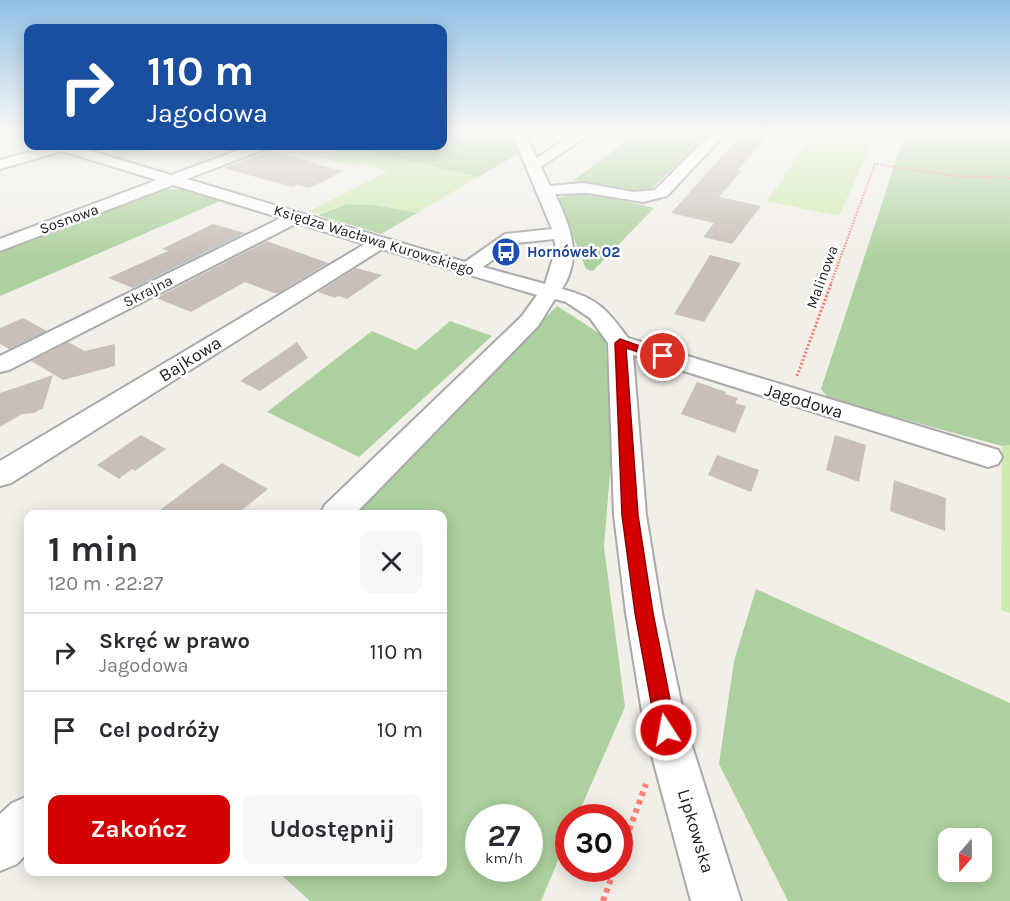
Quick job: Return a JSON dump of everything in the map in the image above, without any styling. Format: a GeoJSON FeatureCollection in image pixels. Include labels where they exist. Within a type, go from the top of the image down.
{"type":"FeatureCollection","features":[{"type":"Feature","properties":{"kind":"street","name":"Księdza Wacława Kurowskiego"},"geometry":{"type":"LineString","coordinates":[[159,175],[550,292]]}},
{"type":"Feature","properties":{"kind":"street","name":"Sosnowa"},"geometry":{"type":"LineString","coordinates":[[0,245],[183,175]]}},
{"type":"Feature","properties":{"kind":"street"},"geometry":{"type":"LineString","coordinates":[[340,510],[509,343],[530,321],[550,292],[563,265],[565,248],[562,233],[538,175]]}},
{"type":"Feature","properties":{"kind":"street"},"geometry":{"type":"LineString","coordinates":[[546,191],[578,188],[636,197],[655,196],[679,175]]}},
{"type":"Feature","properties":{"kind":"street","name":"Skrajna"},"geometry":{"type":"LineString","coordinates":[[0,365],[296,217]]}},
{"type":"Feature","properties":{"kind":"street"},"geometry":{"type":"LineString","coordinates":[[468,269],[511,238],[562,233]]}},
{"type":"Feature","properties":{"kind":"street","name":"Bajkowa"},"geometry":{"type":"LineString","coordinates":[[0,475],[380,242]]}},
{"type":"Feature","properties":{"kind":"street"},"geometry":{"type":"LineString","coordinates":[[550,292],[573,298],[598,312],[620,343]]}},
{"type":"Feature","properties":{"kind":"street","name":"Jagodowa"},"geometry":{"type":"LineString","coordinates":[[620,343],[988,457]]}},
{"type":"Feature","properties":{"kind":"street","name":"Lipkowska"},"geometry":{"type":"LineString","coordinates":[[620,343],[630,515],[644,613],[666,730],[716,901]]}},
{"type":"Feature","properties":{"kind":"street"},"geometry":{"type":"LineString","coordinates":[[0,847],[24,823]]}},
{"type":"Feature","properties":{"kind":"path","name":"Malinowa"},"geometry":{"type":"LineString","coordinates":[[789,396],[871,175]]}},
{"type":"Feature","properties":{"kind":"path","name":"Malinowa"},"geometry":{"type":"LineString","coordinates":[[948,175],[1010,178]]}},
{"type":"Feature","properties":{"kind":"path"},"geometry":{"type":"LineString","coordinates":[[633,820],[666,730]]}},
{"type":"Feature","properties":{"kind":"path"},"geometry":{"type":"LineString","coordinates":[[603,901],[610,882]]}},
{"type":"Feature","properties":{"kind":"green space"},"geometry":{"type":"Polygon","coordinates":[[[380,175],[478,177],[417,213],[358,204],[343,205],[319,213],[308,212],[380,175]]]}},
{"type":"Feature","properties":{"kind":"green space"},"geometry":{"type":"Polygon","coordinates":[[[581,175],[666,175],[649,191],[629,193],[574,180],[581,175]]]}},
{"type":"Feature","properties":{"kind":"green space"},"geometry":{"type":"Polygon","coordinates":[[[785,175],[858,175],[839,216],[767,201],[785,175]]]}},
{"type":"Feature","properties":{"kind":"green space"},"geometry":{"type":"Polygon","coordinates":[[[891,175],[1010,175],[1010,445],[1002,446],[829,399],[821,389],[891,175]]]}},
{"type":"Feature","properties":{"kind":"green space"},"geometry":{"type":"Polygon","coordinates":[[[181,189],[220,201],[0,296],[0,248],[154,190],[181,189]]]}},
{"type":"Feature","properties":{"kind":"green space"},"geometry":{"type":"Polygon","coordinates":[[[580,191],[654,208],[593,271],[586,269],[558,198],[580,191]]]}},
{"type":"Feature","properties":{"kind":"green space"},"geometry":{"type":"Polygon","coordinates":[[[347,204],[374,205],[417,213],[381,234],[318,215],[347,204]]]}},
{"type":"Feature","properties":{"kind":"green space"},"geometry":{"type":"Polygon","coordinates":[[[557,306],[605,337],[613,435],[604,547],[625,707],[583,804],[555,804],[555,868],[541,901],[310,901],[282,876],[447,876],[447,510],[355,510],[557,306]]]}},
{"type":"Feature","properties":{"kind":"green space"},"geometry":{"type":"Polygon","coordinates":[[[450,321],[492,336],[359,457],[267,412],[372,331],[416,350],[450,321]]]}},
{"type":"Feature","properties":{"kind":"green space"},"geometry":{"type":"Polygon","coordinates":[[[1010,445],[1010,613],[1001,610],[1002,446],[1010,445]]]}},
{"type":"Feature","properties":{"kind":"green space"},"geometry":{"type":"Polygon","coordinates":[[[756,589],[1010,703],[1010,901],[788,901],[719,764],[734,661],[756,589]]]}},
{"type":"Feature","properties":{"kind":"building"},"geometry":{"type":"Polygon","coordinates":[[[249,175],[336,175],[309,188],[298,185],[292,187],[249,175]]]}},
{"type":"Feature","properties":{"kind":"building"},"geometry":{"type":"Polygon","coordinates":[[[705,175],[738,175],[719,197],[761,206],[732,244],[703,237],[714,223],[671,213],[705,175]]]}},
{"type":"Feature","properties":{"kind":"building"},"geometry":{"type":"Polygon","coordinates":[[[213,224],[245,233],[133,288],[108,278],[168,251],[162,249],[213,224]]]}},
{"type":"Feature","properties":{"kind":"building"},"geometry":{"type":"Polygon","coordinates":[[[267,241],[328,263],[279,293],[245,282],[191,312],[156,298],[267,241]]]}},
{"type":"Feature","properties":{"kind":"building"},"geometry":{"type":"Polygon","coordinates":[[[710,255],[741,263],[704,322],[674,314],[710,255]]]}},
{"type":"Feature","properties":{"kind":"building"},"geometry":{"type":"Polygon","coordinates":[[[356,268],[382,275],[347,299],[338,296],[335,298],[318,292],[356,268]]]}},
{"type":"Feature","properties":{"kind":"building"},"geometry":{"type":"Polygon","coordinates":[[[23,318],[47,331],[9,349],[0,344],[0,328],[23,318]]]}},
{"type":"Feature","properties":{"kind":"building"},"geometry":{"type":"Polygon","coordinates":[[[68,342],[85,351],[115,344],[115,366],[63,380],[31,361],[68,342]]]}},
{"type":"Feature","properties":{"kind":"building"},"geometry":{"type":"Polygon","coordinates":[[[297,342],[308,358],[260,391],[240,381],[297,342]]]}},
{"type":"Feature","properties":{"kind":"building"},"geometry":{"type":"Polygon","coordinates":[[[53,375],[43,408],[34,413],[22,414],[0,427],[0,393],[53,375]]]}},
{"type":"Feature","properties":{"kind":"building"},"geometry":{"type":"Polygon","coordinates":[[[697,382],[726,392],[725,394],[738,398],[735,403],[746,406],[735,433],[681,414],[697,382]]]}},
{"type":"Feature","properties":{"kind":"building"},"geometry":{"type":"Polygon","coordinates":[[[141,435],[166,449],[135,471],[132,469],[119,479],[97,465],[141,435]]]}},
{"type":"Feature","properties":{"kind":"building"},"geometry":{"type":"Polygon","coordinates":[[[835,435],[866,445],[859,482],[826,470],[835,435]]]}},
{"type":"Feature","properties":{"kind":"building"},"geometry":{"type":"Polygon","coordinates":[[[717,455],[759,470],[751,492],[708,475],[717,455]]]}},
{"type":"Feature","properties":{"kind":"building"},"geometry":{"type":"Polygon","coordinates":[[[222,463],[268,489],[242,510],[160,510],[222,463]]]}},
{"type":"Feature","properties":{"kind":"building"},"geometry":{"type":"Polygon","coordinates":[[[894,480],[946,498],[945,531],[890,511],[894,480]]]}},
{"type":"Feature","properties":{"kind":"place","name":"Hornówek 02"},"geometry":{"type":"Point","coordinates":[506,252]}},
{"type":"Feature","properties":{"kind":"route"},"geometry":{"type":"LineString","coordinates":[[663,356],[620,343],[630,515],[644,613],[666,730]]}}]}
